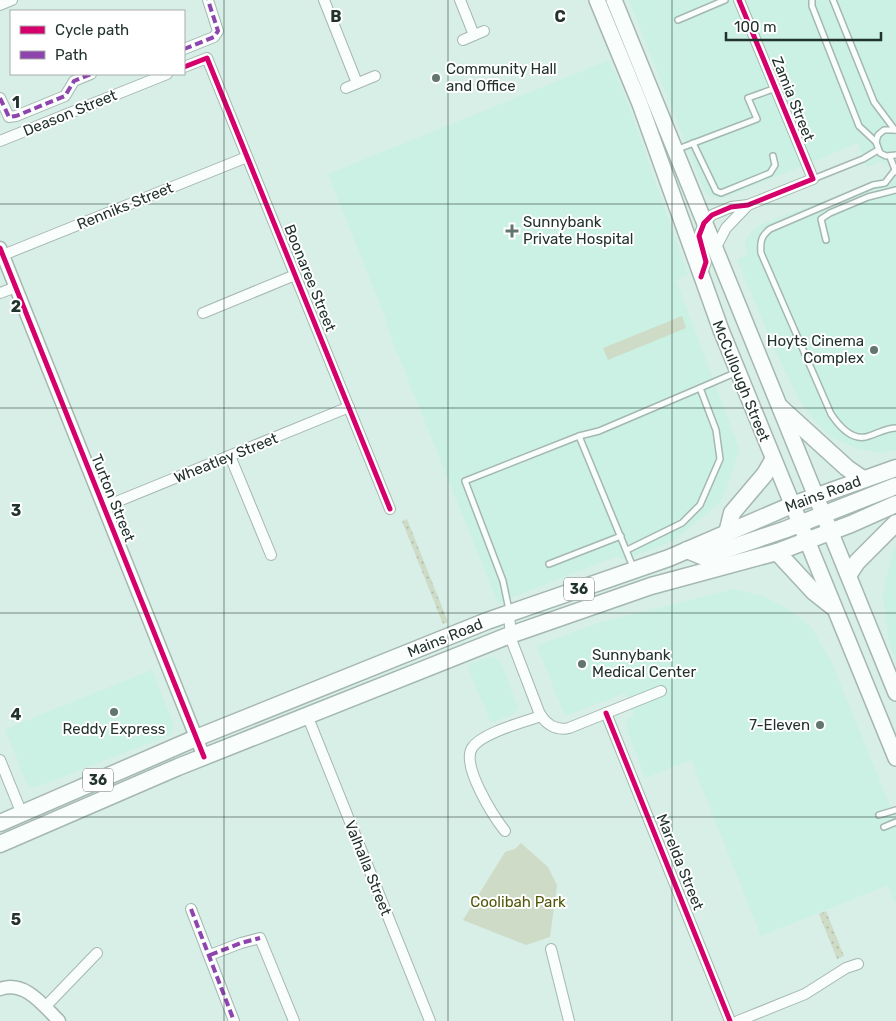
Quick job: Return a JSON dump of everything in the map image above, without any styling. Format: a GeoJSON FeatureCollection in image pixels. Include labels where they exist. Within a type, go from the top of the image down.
{"type":"FeatureCollection","features":[{"type":"Feature","properties":{"kind":"main road","name":"McCullough Street"},"geometry":{"type":"LineString","coordinates":[[597,0],[640,104],[737,372],[896,758]]}},
{"type":"Feature","properties":{"kind":"main road","name":"McCullough Street"},"geometry":{"type":"LineString","coordinates":[[614,0],[896,693]]}},
{"type":"Feature","properties":{"kind":"main road"},"geometry":{"type":"LineString","coordinates":[[781,408],[847,468],[863,479]]}},
{"type":"Feature","properties":{"kind":"main road"},"geometry":{"type":"LineString","coordinates":[[727,533],[732,513],[765,474],[773,460]]}},
{"type":"Feature","properties":{"kind":"main road","name":"Mains Road"},"geometry":{"type":"LineString","coordinates":[[0,823],[196,738],[509,613],[635,570],[792,505],[896,468]]}},
{"type":"Feature","properties":{"kind":"main road"},"geometry":{"type":"LineString","coordinates":[[687,550],[704,557],[799,524],[896,486]]}},
{"type":"Feature","properties":{"kind":"main road","name":"Mains Road"},"geometry":{"type":"LineString","coordinates":[[0,844],[204,757],[510,635],[651,586],[777,552],[832,532],[896,504]]}},
{"type":"Feature","properties":{"kind":"main road"},"geometry":{"type":"LineString","coordinates":[[849,574],[858,562],[896,523]]}},
{"type":"Feature","properties":{"kind":"main road"},"geometry":{"type":"LineString","coordinates":[[777,552],[814,592],[833,607]]}},
{"type":"Feature","properties":{"kind":"street"},"geometry":{"type":"LineString","coordinates":[[0,5],[12,0]]}},
{"type":"Feature","properties":{"kind":"street"},"geometry":{"type":"LineString","coordinates":[[185,49],[214,37],[218,31],[208,0]]}},
{"type":"Feature","properties":{"kind":"street"},"geometry":{"type":"LineString","coordinates":[[324,0],[357,83]]}},
{"type":"Feature","properties":{"kind":"street"},"geometry":{"type":"LineString","coordinates":[[460,0],[479,33],[463,40]]}},
{"type":"Feature","properties":{"kind":"street","name":"Zamia Street"},"geometry":{"type":"LineString","coordinates":[[739,0],[813,179]]}},
{"type":"Feature","properties":{"kind":"street","name":"Boonaree Street"},"geometry":{"type":"LineString","coordinates":[[185,67],[207,58],[390,509]]}},
{"type":"Feature","properties":{"kind":"street"},"geometry":{"type":"LineString","coordinates":[[66,75],[71,86]]}},
{"type":"Feature","properties":{"kind":"street"},"geometry":{"type":"LineString","coordinates":[[0,98],[9,117],[16,116],[64,96],[74,81],[89,75]]}},
{"type":"Feature","properties":{"kind":"street","name":"Deason Street"},"geometry":{"type":"LineString","coordinates":[[0,141],[165,75]]}},
{"type":"Feature","properties":{"kind":"street"},"geometry":{"type":"LineString","coordinates":[[346,88],[375,76]]}},
{"type":"Feature","properties":{"kind":"street","name":"Renniks Street"},"geometry":{"type":"LineString","coordinates":[[2,252],[247,157]]}},
{"type":"Feature","properties":{"kind":"street"},"geometry":{"type":"LineString","coordinates":[[701,276],[706,262],[699,236],[704,223],[717,212],[731,207],[748,205],[813,179]]}},
{"type":"Feature","properties":{"kind":"street"},"geometry":{"type":"LineString","coordinates":[[715,249],[726,228],[748,205]]}},
{"type":"Feature","properties":{"kind":"street","name":"Turton Street"},"geometry":{"type":"LineString","coordinates":[[2,252],[204,757]]}},
{"type":"Feature","properties":{"kind":"street"},"geometry":{"type":"LineString","coordinates":[[203,313],[295,275]]}},
{"type":"Feature","properties":{"kind":"street"},"geometry":{"type":"LineString","coordinates":[[0,293],[16,287]]}},
{"type":"Feature","properties":{"kind":"street","name":"Wheatley Street"},"geometry":{"type":"LineString","coordinates":[[104,508],[349,407]]}},
{"type":"Feature","properties":{"kind":"street"},"geometry":{"type":"LineString","coordinates":[[230,456],[270,555]]}},
{"type":"Feature","properties":{"kind":"street"},"geometry":{"type":"LineString","coordinates":[[509,613],[510,635],[541,716],[556,728],[564,729],[661,692]]}},
{"type":"Feature","properties":{"kind":"street","name":"Marelda Street"},"geometry":{"type":"LineString","coordinates":[[606,713],[730,1021]]}},
{"type":"Feature","properties":{"kind":"street","name":"Valhalla Street"},"geometry":{"type":"LineString","coordinates":[[307,715],[430,1021]]}},
{"type":"Feature","properties":{"kind":"street"},"geometry":{"type":"LineString","coordinates":[[505,832],[488,808],[468,760],[472,748],[484,738],[541,716]]}},
{"type":"Feature","properties":{"kind":"street"},"geometry":{"type":"LineString","coordinates":[[0,760],[22,814]]}},
{"type":"Feature","properties":{"kind":"street"},"geometry":{"type":"LineString","coordinates":[[191,909],[234,1021]]}},
{"type":"Feature","properties":{"kind":"street"},"geometry":{"type":"LineString","coordinates":[[210,955],[241,942],[260,938],[294,1021]]}},
{"type":"Feature","properties":{"kind":"street"},"geometry":{"type":"LineString","coordinates":[[551,949],[569,1021]]}},
{"type":"Feature","properties":{"kind":"street"},"geometry":{"type":"LineString","coordinates":[[45,1008],[98,953]]}},
{"type":"Feature","properties":{"kind":"street"},"geometry":{"type":"LineString","coordinates":[[738,1021],[805,994],[846,968],[858,964]]}},
{"type":"Feature","properties":{"kind":"street"},"geometry":{"type":"LineString","coordinates":[[0,989],[14,986],[28,992],[59,1021]]}},
{"type":"Feature","properties":{"kind":"lane"},"geometry":{"type":"LineString","coordinates":[[678,20],[725,0]]}},
{"type":"Feature","properties":{"kind":"lane"},"geometry":{"type":"LineString","coordinates":[[812,0],[812,6],[859,126],[876,142],[878,150]]}},
{"type":"Feature","properties":{"kind":"lane"},"geometry":{"type":"LineString","coordinates":[[833,0],[874,102],[895,130]]}},
{"type":"Feature","properties":{"kind":"lane"},"geometry":{"type":"LineString","coordinates":[[675,150],[757,119],[748,98],[776,88]]}},
{"type":"Feature","properties":{"kind":"lane"},"geometry":{"type":"LineString","coordinates":[[876,142],[881,132],[888,129],[895,130]]}},
{"type":"Feature","properties":{"kind":"lane"},"geometry":{"type":"LineString","coordinates":[[693,143],[716,191],[721,193],[770,173],[775,165],[772,156]]}},
{"type":"Feature","properties":{"kind":"lane"},"geometry":{"type":"LineString","coordinates":[[813,179],[863,159],[878,150]]}},
{"type":"Feature","properties":{"kind":"lane"},"geometry":{"type":"LineString","coordinates":[[878,150],[893,156],[896,171],[885,183],[879,194]]}},
{"type":"Feature","properties":{"kind":"lane"},"geometry":{"type":"LineString","coordinates":[[885,183],[873,185],[770,229],[761,239],[761,253],[831,414],[839,427],[852,434],[867,437],[896,428]]}},
{"type":"Feature","properties":{"kind":"lane"},"geometry":{"type":"LineString","coordinates":[[826,240],[821,220],[830,213],[879,194],[896,190]]}},
{"type":"Feature","properties":{"kind":"lane"},"geometry":{"type":"LineString","coordinates":[[509,613],[503,581],[465,481],[579,436],[600,431],[737,372]]}},
{"type":"Feature","properties":{"kind":"lane"},"geometry":{"type":"LineString","coordinates":[[627,550],[682,523],[700,505],[720,459],[716,430],[700,388]]}},
{"type":"Feature","properties":{"kind":"lane"},"geometry":{"type":"LineString","coordinates":[[579,436],[635,570]]}},
{"type":"Feature","properties":{"kind":"lane"},"geometry":{"type":"LineString","coordinates":[[549,564],[621,536]]}},
{"type":"Feature","properties":{"kind":"lane"},"geometry":{"type":"LineString","coordinates":[[879,815],[896,810]]}},
{"type":"Feature","properties":{"kind":"lane"},"geometry":{"type":"LineString","coordinates":[[884,827],[896,822]]}},
{"type":"Feature","properties":{"kind":"shaded area"},"geometry":{"type":"Polygon","coordinates":[[[629,0],[896,0],[896,450],[882,453],[858,449],[831,437],[813,419],[799,400],[775,350],[737,260],[747,256],[745,243],[750,233],[760,225],[886,177],[891,170],[889,165],[881,162],[867,167],[858,143],[724,198],[709,196],[705,192],[629,0]]]}},
{"type":"Feature","properties":{"kind":"shaded area"},"geometry":{"type":"Polygon","coordinates":[[[609,60],[626,98],[688,275],[676,280],[739,448],[731,476],[720,503],[673,541],[625,560],[617,556],[498,603],[386,325],[388,324],[328,174],[609,60]]]}},
{"type":"Feature","properties":{"kind":"shaded area"},"geometry":{"type":"Polygon","coordinates":[[[896,543],[896,660],[889,643],[883,595],[896,543]]]}},
{"type":"Feature","properties":{"kind":"shaded area"},"geometry":{"type":"Polygon","coordinates":[[[735,589],[762,596],[787,608],[811,627],[831,661],[896,820],[896,905],[888,885],[761,936],[691,760],[645,778],[626,727],[627,720],[634,715],[625,693],[565,716],[537,646],[598,623],[735,589]]]}},
{"type":"Feature","properties":{"kind":"shaded area"},"geometry":{"type":"Polygon","coordinates":[[[493,656],[501,663],[518,707],[513,714],[491,723],[467,665],[493,656]]]}},
{"type":"Feature","properties":{"kind":"shaded area"},"geometry":{"type":"Polygon","coordinates":[[[152,670],[174,726],[170,735],[34,788],[27,784],[5,729],[152,670]]]}},
{"type":"Feature","properties":{"kind":"green space"},"geometry":{"type":"Polygon","coordinates":[[[682,316],[686,328],[608,360],[603,348],[682,316]]]}},
{"type":"Feature","properties":{"kind":"green space"},"geometry":{"type":"Polygon","coordinates":[[[407,519],[448,622],[443,624],[402,521],[407,519]]]}},
{"type":"Feature","properties":{"kind":"green space","name":"Coolibah Park"},"geometry":{"type":"Polygon","coordinates":[[[521,843],[548,867],[557,885],[550,937],[526,945],[463,920],[505,852],[515,849],[521,843]]]}},
{"type":"Feature","properties":{"kind":"green space"},"geometry":{"type":"Polygon","coordinates":[[[826,911],[844,956],[837,959],[819,914],[826,911]]]}},
{"type":"Feature","properties":{"kind":"marked path"},"geometry":{"type":"LineString","coordinates":[[185,49],[214,37],[218,31],[208,0]]}},
{"type":"Feature","properties":{"kind":"marked path"},"geometry":{"type":"LineString","coordinates":[[0,98],[9,117],[16,116],[65,96],[74,81],[89,75]]}},
{"type":"Feature","properties":{"kind":"marked path"},"geometry":{"type":"LineString","coordinates":[[191,909],[234,1021]]}},
{"type":"Feature","properties":{"kind":"marked path"},"geometry":{"type":"LineString","coordinates":[[210,955],[260,938]]}},
{"type":"Feature","properties":{"kind":"cycle path"},"geometry":{"type":"LineString","coordinates":[[701,277],[706,262],[699,236],[704,223],[712,215],[731,207],[748,205],[813,179],[739,0]]}},
{"type":"Feature","properties":{"kind":"cycle path"},"geometry":{"type":"LineString","coordinates":[[185,67],[207,58],[390,509]]}},
{"type":"Feature","properties":{"kind":"cycle path"},"geometry":{"type":"LineString","coordinates":[[0,248],[204,757]]}},
{"type":"Feature","properties":{"kind":"cycle path"},"geometry":{"type":"LineString","coordinates":[[606,713],[730,1021]]}},
{"type":"Feature","properties":{"kind":"place","name":"Community Hall and Office"},"geometry":{"type":"Point","coordinates":[436,78]}},
{"type":"Feature","properties":{"kind":"place","name":"Sunnybank Private Hospital"},"geometry":{"type":"Point","coordinates":[512,231]}},
{"type":"Feature","properties":{"kind":"place","name":"Hoyts Cinema Complex"},"geometry":{"type":"Point","coordinates":[874,350]}},
{"type":"Feature","properties":{"kind":"place","name":"Sunnybank Medical Center"},"geometry":{"type":"Point","coordinates":[582,664]}},
{"type":"Feature","properties":{"kind":"place","name":"Reddy Express"},"geometry":{"type":"Point","coordinates":[114,712]}},
{"type":"Feature","properties":{"kind":"place","name":"7-Eleven"},"geometry":{"type":"Point","coordinates":[820,725]}}]}
